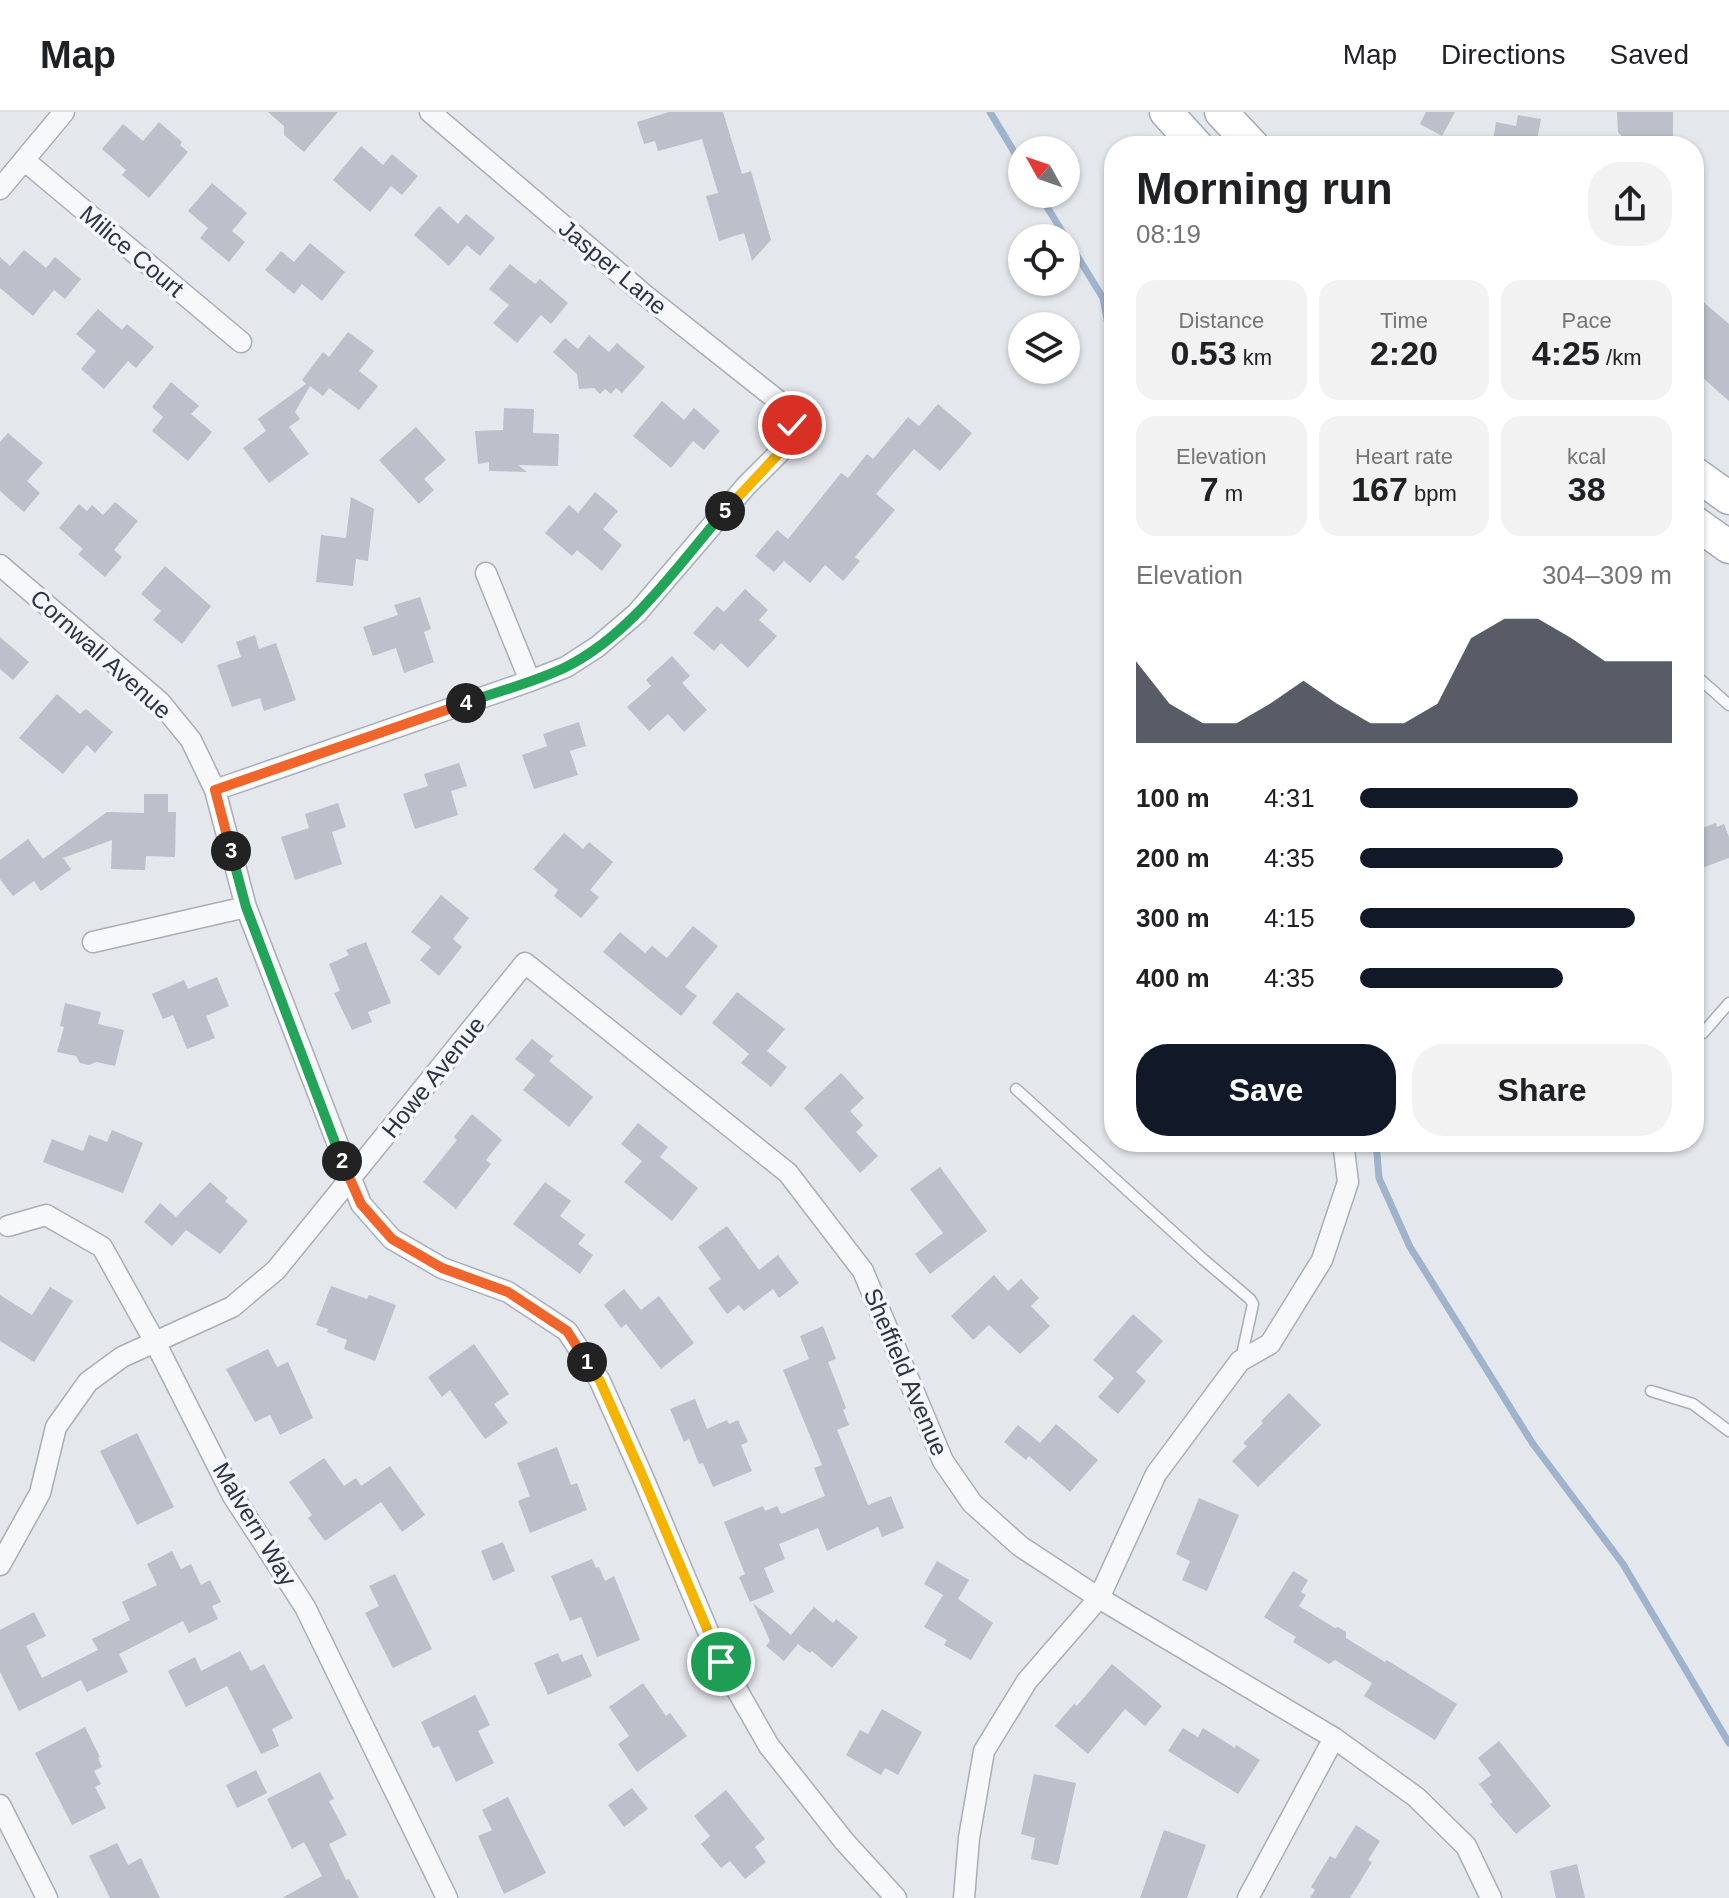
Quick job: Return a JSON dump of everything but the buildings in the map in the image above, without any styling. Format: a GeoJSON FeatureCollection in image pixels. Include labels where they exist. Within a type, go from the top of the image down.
{"type":"FeatureCollection","features":[{"type":"Feature","properties":{"kind":"main road"},"geometry":{"type":"LineString","coordinates":[[1166,112],[1188,136]]}},
{"type":"Feature","properties":{"kind":"main road"},"geometry":{"type":"LineString","coordinates":[[1221,112],[1244,136]]}},
{"type":"Feature","properties":{"kind":"main road"},"geometry":{"type":"LineString","coordinates":[[1704,480],[1729,498]]}},
{"type":"Feature","properties":{"kind":"main road"},"geometry":{"type":"LineString","coordinates":[[1704,529],[1729,547]]}},
{"type":"Feature","properties":{"kind":"street"},"geometry":{"type":"LineString","coordinates":[[0,189],[64,112]]}},
{"type":"Feature","properties":{"kind":"street","name":"Jasper Lane"},"geometry":{"type":"LineString","coordinates":[[430,112],[646,296],[781,403],[792,425],[782,450],[746,486],[637,613],[597,647],[566,667],[530,681]]}},
{"type":"Feature","properties":{"kind":"street","name":"Milice Court"},"geometry":{"type":"LineString","coordinates":[[24,160],[241,342]]}},
{"type":"Feature","properties":{"kind":"street","name":"Cornwall Avenue"},"geometry":{"type":"LineString","coordinates":[[0,565],[160,702],[191,740],[215,790],[246,907],[361,1204],[392,1239],[442,1268],[508,1292],[567,1331],[600,1381],[721,1662],[769,1746],[844,1841],[896,1898]]}},
{"type":"Feature","properties":{"kind":"street"},"geometry":{"type":"LineString","coordinates":[[215,790],[530,681],[486,573]]}},
{"type":"Feature","properties":{"kind":"street"},"geometry":{"type":"LineString","coordinates":[[93,942],[246,907]]}},
{"type":"Feature","properties":{"kind":"street","name":"Howe Avenue"},"geometry":{"type":"LineString","coordinates":[[0,1565],[40,1493],[56,1427],[88,1382],[122,1357],[232,1307],[276,1270],[525,963]]}},
{"type":"Feature","properties":{"kind":"street","name":"Sheffield Avenue"},"geometry":{"type":"LineString","coordinates":[[525,963],[788,1173],[863,1271],[937,1449],[972,1503],[1020,1546],[1099,1598],[1334,1738],[1416,1797],[1466,1846],[1491,1898]]}},
{"type":"Feature","properties":{"kind":"street"},"geometry":{"type":"LineString","coordinates":[[964,1898],[969,1838],[984,1751],[1027,1681],[1099,1598],[1156,1474],[1240,1361],[1270,1344],[1322,1260],[1348,1182],[1344,1152]]}},
{"type":"Feature","properties":{"kind":"street","name":"Malvern Way"},"geometry":{"type":"LineString","coordinates":[[8,1226],[46,1215],[102,1247],[155,1342],[233,1496],[305,1607],[447,1898]]}},
{"type":"Feature","properties":{"kind":"street"},"geometry":{"type":"LineString","coordinates":[[1248,1898],[1334,1738]]}},
{"type":"Feature","properties":{"kind":"street"},"geometry":{"type":"LineString","coordinates":[[0,1805],[47,1898]]}},
{"type":"Feature","properties":{"kind":"lane"},"geometry":{"type":"LineString","coordinates":[[1704,683],[1729,705]]}},
{"type":"Feature","properties":{"kind":"lane"},"geometry":{"type":"LineString","coordinates":[[1704,1032],[1729,1003]]}},
{"type":"Feature","properties":{"kind":"lane"},"geometry":{"type":"LineString","coordinates":[[1016,1089],[1250,1299],[1253,1304],[1240,1361]]}},
{"type":"Feature","properties":{"kind":"lane"},"geometry":{"type":"LineString","coordinates":[[1651,1391],[1693,1404],[1729,1431]]}},
{"type":"Feature","properties":{"kind":"waterway"},"geometry":{"type":"LineString","coordinates":[[990,112],[1008,142]]}},
{"type":"Feature","properties":{"kind":"waterway"},"geometry":{"type":"LineString","coordinates":[[1048,208],[1104,303]]}},
{"type":"Feature","properties":{"kind":"waterway"},"geometry":{"type":"LineString","coordinates":[[1377,1152],[1379,1178],[1410,1247],[1533,1444],[1623,1564],[1729,1743]]}},
{"type":"Feature","properties":{"kind":"route"},"geometry":{"type":"LineString","coordinates":[[721,1662],[600,1381],[567,1331],[508,1292],[442,1268],[392,1239],[361,1204],[246,907],[215,790],[566,667],[597,647],[637,613],[746,486],[782,450],[792,425]]}}]}
